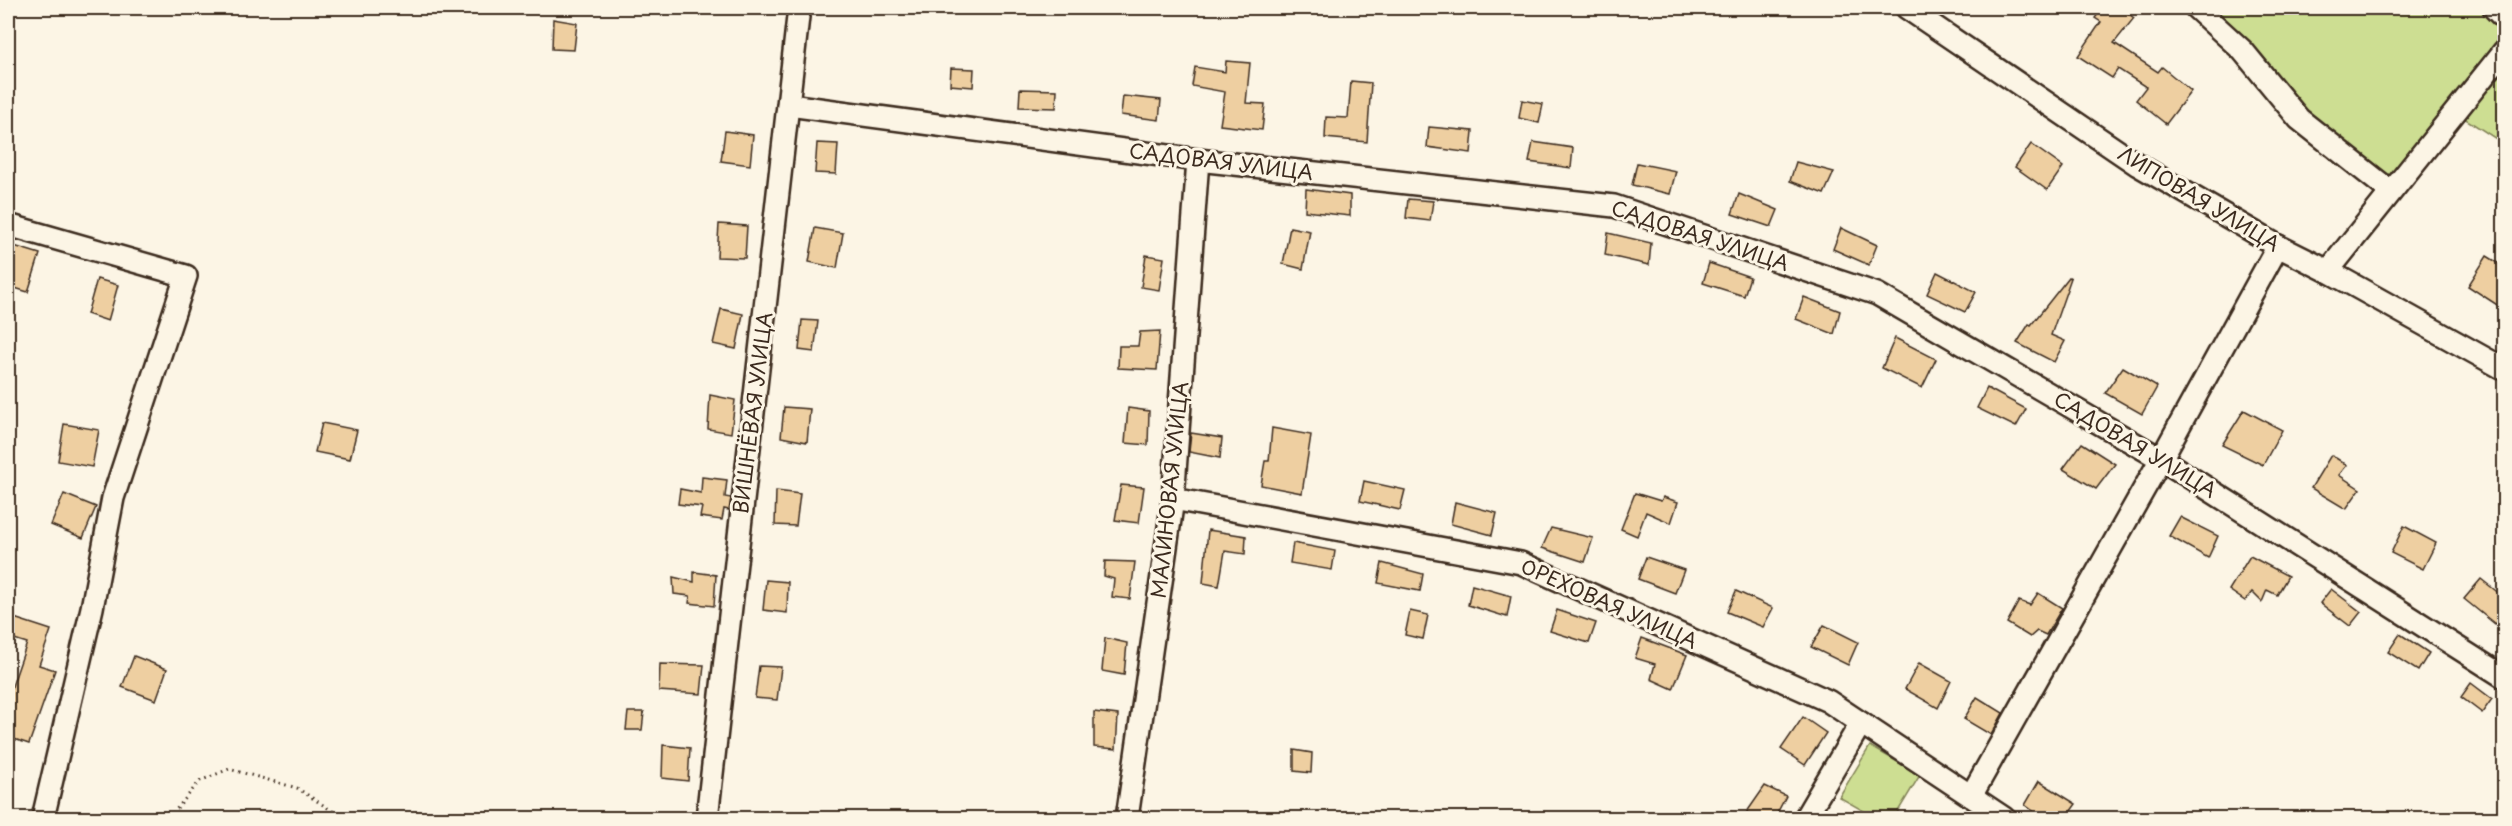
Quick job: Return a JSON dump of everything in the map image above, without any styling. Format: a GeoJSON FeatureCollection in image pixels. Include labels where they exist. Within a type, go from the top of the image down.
{"type":"FeatureCollection","features":[{"type":"Feature","properties":{"kind":"street","name":"ВИШНЁВАЯ УЛИЦА"},"geometry":{"type":"LineString","coordinates":[[707,819],[799,8]]}},
{"type":"Feature","properties":{"kind":"street","name":"ЛИПОВАЯ УЛИЦА"},"geometry":{"type":"LineString","coordinates":[[1907,8],[2138,165],[2278,246],[2328,271],[2505,369]]}},
{"type":"Feature","properties":{"kind":"street"},"geometry":{"type":"LineString","coordinates":[[2196,8],[2243,51],[2300,119],[2390,191]]}},
{"type":"Feature","properties":{"kind":"street"},"geometry":{"type":"LineString","coordinates":[[2494,8],[2505,18]]}},
{"type":"Feature","properties":{"kind":"street"},"geometry":{"type":"LineString","coordinates":[[2328,271],[2390,191],[2505,51]]}},
{"type":"Feature","properties":{"kind":"street","name":"САДОВАЯ УЛИЦА"},"geometry":{"type":"LineString","coordinates":[[789,105],[1198,160],[1614,206],[1877,294],[2162,459],[2505,677]]}},
{"type":"Feature","properties":{"kind":"street","name":"МАЛИНОВАЯ УЛИЦА"},"geometry":{"type":"LineString","coordinates":[[1127,819],[1173,499],[1198,160]]}},
{"type":"Feature","properties":{"kind":"street"},"geometry":{"type":"LineString","coordinates":[[8,225],[186,276],[113,498],[92,608],[43,819]]}},
{"type":"Feature","properties":{"kind":"street"},"geometry":{"type":"LineString","coordinates":[[1971,796],[2162,459],[2278,246]]}},
{"type":"Feature","properties":{"kind":"street","name":"ОРЕХОВАЯ УЛИЦА"},"geometry":{"type":"LineString","coordinates":[[1173,499],[1521,563],[1828,701],[2004,819]]}},
{"type":"Feature","properties":{"kind":"street"},"geometry":{"type":"LineString","coordinates":[[1805,819],[1861,723]]}},
{"type":"Feature","properties":{"kind":"path"},"geometry":{"type":"LineString","coordinates":[[169,819],[200,781],[229,769],[297,788],[343,819]]}},
{"type":"Feature","properties":{"kind":"green space"},"geometry":{"type":"Polygon","coordinates":[[[2196,8],[2504,8],[2504,144],[2455,112],[2390,191],[2196,8]]]}},
{"type":"Feature","properties":{"kind":"green space"},"geometry":{"type":"Polygon","coordinates":[[[1870,746],[1920,775],[1894,818],[1876,818],[1839,797],[1870,746]]]}},
{"type":"Feature","properties":{"kind":"building"},"geometry":{"type":"Polygon","coordinates":[[[2103,8],[2121,8],[2134,18],[2114,43],[2158,72],[2162,67],[2191,91],[2166,124],[2136,100],[2146,87],[2118,69],[2112,78],[2078,56],[2101,22],[2095,18],[2103,8]]]}},
{"type":"Feature","properties":{"kind":"building"},"geometry":{"type":"Polygon","coordinates":[[[553,19],[577,23],[574,50],[552,49],[553,19]]]}},
{"type":"Feature","properties":{"kind":"building"},"geometry":{"type":"Polygon","coordinates":[[[1226,61],[1250,63],[1246,103],[1265,104],[1262,130],[1220,125],[1225,92],[1192,86],[1195,67],[1225,72],[1226,61]]]}},
{"type":"Feature","properties":{"kind":"building"},"geometry":{"type":"Polygon","coordinates":[[[951,68],[974,69],[973,87],[950,85],[951,68]]]}},
{"type":"Feature","properties":{"kind":"building"},"geometry":{"type":"Polygon","coordinates":[[[1351,81],[1371,83],[1367,142],[1325,138],[1326,117],[1348,118],[1351,81]]]}},
{"type":"Feature","properties":{"kind":"building"},"geometry":{"type":"Polygon","coordinates":[[[1020,89],[1057,90],[1056,108],[1019,107],[1020,89]]]}},
{"type":"Feature","properties":{"kind":"building"},"geometry":{"type":"Polygon","coordinates":[[[1123,96],[1161,100],[1159,120],[1121,115],[1123,96]]]}},
{"type":"Feature","properties":{"kind":"building"},"geometry":{"type":"Polygon","coordinates":[[[1522,100],[1543,104],[1539,123],[1519,118],[1522,100]]]}},
{"type":"Feature","properties":{"kind":"building"},"geometry":{"type":"Polygon","coordinates":[[[1429,127],[1473,131],[1471,153],[1427,147],[1429,127]]]}},
{"type":"Feature","properties":{"kind":"building"},"geometry":{"type":"Polygon","coordinates":[[[725,131],[753,135],[750,165],[721,161],[725,131]]]}},
{"type":"Feature","properties":{"kind":"building"},"geometry":{"type":"Polygon","coordinates":[[[1533,142],[1573,148],[1571,168],[1529,162],[1533,142]]]}},
{"type":"Feature","properties":{"kind":"building"},"geometry":{"type":"Polygon","coordinates":[[[817,143],[838,144],[836,174],[815,173],[817,143]]]}},
{"type":"Feature","properties":{"kind":"building"},"geometry":{"type":"Polygon","coordinates":[[[2031,144],[2063,167],[2047,190],[2015,167],[2031,144]]]}},
{"type":"Feature","properties":{"kind":"building"},"geometry":{"type":"Polygon","coordinates":[[[1796,162],[1834,172],[1824,194],[1790,181],[1796,162]]]}},
{"type":"Feature","properties":{"kind":"building"},"geometry":{"type":"Polygon","coordinates":[[[1637,163],[1676,171],[1670,194],[1632,185],[1637,163]]]}},
{"type":"Feature","properties":{"kind":"building"},"geometry":{"type":"Polygon","coordinates":[[[1306,189],[1350,195],[1350,216],[1305,211],[1306,189]]]}},
{"type":"Feature","properties":{"kind":"building"},"geometry":{"type":"Polygon","coordinates":[[[1739,194],[1778,210],[1771,227],[1732,214],[1739,194]]]}},
{"type":"Feature","properties":{"kind":"building"},"geometry":{"type":"Polygon","coordinates":[[[1408,199],[1433,201],[1430,221],[1406,218],[1408,199]]]}},
{"type":"Feature","properties":{"kind":"building"},"geometry":{"type":"Polygon","coordinates":[[[719,224],[747,226],[745,258],[717,257],[719,224]]]}},
{"type":"Feature","properties":{"kind":"building"},"geometry":{"type":"Polygon","coordinates":[[[1290,227],[1310,231],[1303,269],[1283,264],[1290,227]]]}},
{"type":"Feature","properties":{"kind":"building"},"geometry":{"type":"Polygon","coordinates":[[[815,228],[843,233],[837,268],[809,262],[815,228]]]}},
{"type":"Feature","properties":{"kind":"building"},"geometry":{"type":"Polygon","coordinates":[[[1841,228],[1877,245],[1869,265],[1833,249],[1841,228]]]}},
{"type":"Feature","properties":{"kind":"building"},"geometry":{"type":"Polygon","coordinates":[[[1608,233],[1651,243],[1649,265],[1605,255],[1608,233]]]}},
{"type":"Feature","properties":{"kind":"building"},"geometry":{"type":"Polygon","coordinates":[[[14,246],[40,254],[28,292],[8,286],[8,267],[14,246]]]}},
{"type":"Feature","properties":{"kind":"building"},"geometry":{"type":"Polygon","coordinates":[[[1146,255],[1164,258],[1159,290],[1141,287],[1146,255]]]}},
{"type":"Feature","properties":{"kind":"building"},"geometry":{"type":"Polygon","coordinates":[[[2487,256],[2505,267],[2505,310],[2468,286],[2487,256]]]}},
{"type":"Feature","properties":{"kind":"building"},"geometry":{"type":"Polygon","coordinates":[[[1709,263],[1750,277],[1744,296],[1703,283],[1709,263]]]}},
{"type":"Feature","properties":{"kind":"building"},"geometry":{"type":"Polygon","coordinates":[[[1937,272],[1976,292],[1965,312],[1927,294],[1937,272]]]}},
{"type":"Feature","properties":{"kind":"building"},"geometry":{"type":"Polygon","coordinates":[[[2069,277],[2071,278],[2051,335],[2065,341],[2054,362],[2017,343],[2029,324],[2031,325],[2069,277]]]}},
{"type":"Feature","properties":{"kind":"building"},"geometry":{"type":"Polygon","coordinates":[[[97,279],[118,285],[108,321],[87,314],[97,279]]]}},
{"type":"Feature","properties":{"kind":"building"},"geometry":{"type":"Polygon","coordinates":[[[1804,297],[1840,311],[1834,334],[1796,319],[1804,297]]]}},
{"type":"Feature","properties":{"kind":"building"},"geometry":{"type":"Polygon","coordinates":[[[721,309],[743,314],[736,349],[713,344],[721,309]]]}},
{"type":"Feature","properties":{"kind":"building"},"geometry":{"type":"Polygon","coordinates":[[[802,320],[818,321],[814,352],[799,350],[802,320]]]}},
{"type":"Feature","properties":{"kind":"building"},"geometry":{"type":"Polygon","coordinates":[[[1160,331],[1157,370],[1118,368],[1119,346],[1138,346],[1140,332],[1160,331]]]}},
{"type":"Feature","properties":{"kind":"building"},"geometry":{"type":"Polygon","coordinates":[[[1895,338],[1936,359],[1922,388],[1882,368],[1895,338]]]}},
{"type":"Feature","properties":{"kind":"building"},"geometry":{"type":"Polygon","coordinates":[[[2123,367],[2157,387],[2142,414],[2105,393],[2123,367]]]}},
{"type":"Feature","properties":{"kind":"building"},"geometry":{"type":"Polygon","coordinates":[[[1987,388],[2026,409],[2016,427],[1977,408],[1987,388]]]}},
{"type":"Feature","properties":{"kind":"building"},"geometry":{"type":"Polygon","coordinates":[[[710,395],[735,400],[731,433],[708,429],[710,395]]]}},
{"type":"Feature","properties":{"kind":"building"},"geometry":{"type":"Polygon","coordinates":[[[784,407],[810,409],[807,442],[781,437],[784,407]]]}},
{"type":"Feature","properties":{"kind":"building"},"geometry":{"type":"Polygon","coordinates":[[[1128,408],[1149,411],[1148,445],[1125,443],[1128,408]]]}},
{"type":"Feature","properties":{"kind":"building"},"geometry":{"type":"Polygon","coordinates":[[[2244,410],[2282,430],[2263,465],[2222,445],[2244,410]]]}},
{"type":"Feature","properties":{"kind":"building"},"geometry":{"type":"Polygon","coordinates":[[[322,423],[357,430],[350,459],[315,452],[322,423]]]}},
{"type":"Feature","properties":{"kind":"building"},"geometry":{"type":"Polygon","coordinates":[[[64,424],[99,430],[92,467],[58,461],[64,424]]]}},
{"type":"Feature","properties":{"kind":"building"},"geometry":{"type":"Polygon","coordinates":[[[1272,428],[1311,435],[1302,493],[1261,485],[1265,461],[1269,461],[1272,428]]]}},
{"type":"Feature","properties":{"kind":"building"},"geometry":{"type":"Polygon","coordinates":[[[1191,433],[1222,438],[1220,458],[1189,452],[1191,433]]]}},
{"type":"Feature","properties":{"kind":"building"},"geometry":{"type":"Polygon","coordinates":[[[2082,443],[2115,464],[2096,489],[2063,469],[2082,443]]]}},
{"type":"Feature","properties":{"kind":"building"},"geometry":{"type":"Polygon","coordinates":[[[2331,455],[2347,465],[2339,475],[2360,489],[2346,509],[2311,488],[2331,455]]]}},
{"type":"Feature","properties":{"kind":"building"},"geometry":{"type":"Polygon","coordinates":[[[702,477],[727,480],[725,497],[731,498],[729,510],[724,509],[722,520],[700,517],[702,507],[678,504],[680,489],[701,493],[702,477]]]}},
{"type":"Feature","properties":{"kind":"building"},"geometry":{"type":"Polygon","coordinates":[[[1364,481],[1405,490],[1400,510],[1360,501],[1364,481]]]}},
{"type":"Feature","properties":{"kind":"building"},"geometry":{"type":"Polygon","coordinates":[[[1121,485],[1144,487],[1139,523],[1115,520],[1121,485]]]}},
{"type":"Feature","properties":{"kind":"building"},"geometry":{"type":"Polygon","coordinates":[[[776,491],[800,494],[796,526],[775,525],[776,491]]]}},
{"type":"Feature","properties":{"kind":"building"},"geometry":{"type":"Polygon","coordinates":[[[1635,493],[1661,501],[1663,497],[1678,502],[1671,523],[1646,512],[1637,536],[1621,529],[1635,493]]]}},
{"type":"Feature","properties":{"kind":"building"},"geometry":{"type":"Polygon","coordinates":[[[64,494],[96,507],[83,538],[51,525],[64,494]]]}},
{"type":"Feature","properties":{"kind":"building"},"geometry":{"type":"Polygon","coordinates":[[[1455,502],[1497,513],[1492,535],[1451,524],[1455,502]]]}},
{"type":"Feature","properties":{"kind":"building"},"geometry":{"type":"Polygon","coordinates":[[[2180,517],[2218,536],[2208,558],[2169,536],[2180,517]]]}},
{"type":"Feature","properties":{"kind":"building"},"geometry":{"type":"Polygon","coordinates":[[[2404,526],[2436,543],[2423,569],[2391,553],[2404,526]]]}},
{"type":"Feature","properties":{"kind":"building"},"geometry":{"type":"Polygon","coordinates":[[[1551,528],[1593,538],[1585,562],[1542,548],[1551,528]]]}},
{"type":"Feature","properties":{"kind":"building"},"geometry":{"type":"Polygon","coordinates":[[[1208,530],[1246,536],[1245,554],[1225,551],[1219,586],[1203,583],[1208,530]]]}},
{"type":"Feature","properties":{"kind":"building"},"geometry":{"type":"Polygon","coordinates":[[[1293,543],[1335,551],[1332,570],[1290,563],[1293,543]]]}},
{"type":"Feature","properties":{"kind":"building"},"geometry":{"type":"Polygon","coordinates":[[[2250,556],[2288,576],[2277,595],[2267,590],[2262,602],[2252,592],[2245,601],[2229,590],[2250,556]]]}},
{"type":"Feature","properties":{"kind":"building"},"geometry":{"type":"Polygon","coordinates":[[[1646,557],[1684,570],[1675,593],[1638,579],[1646,557]]]}},
{"type":"Feature","properties":{"kind":"building"},"geometry":{"type":"Polygon","coordinates":[[[1105,561],[1135,562],[1130,599],[1112,597],[1114,579],[1104,576],[1105,561]]]}},
{"type":"Feature","properties":{"kind":"building"},"geometry":{"type":"Polygon","coordinates":[[[1382,563],[1423,574],[1420,591],[1378,583],[1382,563]]]}},
{"type":"Feature","properties":{"kind":"building"},"geometry":{"type":"Polygon","coordinates":[[[694,572],[716,575],[714,606],[689,603],[690,596],[674,594],[673,577],[694,582],[694,572]]]}},
{"type":"Feature","properties":{"kind":"building"},"geometry":{"type":"Polygon","coordinates":[[[2481,579],[2505,598],[2505,612],[2495,624],[2464,599],[2481,579]]]}},
{"type":"Feature","properties":{"kind":"building"},"geometry":{"type":"Polygon","coordinates":[[[766,580],[788,582],[787,613],[763,610],[766,580]]]}},
{"type":"Feature","properties":{"kind":"building"},"geometry":{"type":"Polygon","coordinates":[[[1472,585],[1511,596],[1507,617],[1468,605],[1472,585]]]}},
{"type":"Feature","properties":{"kind":"building"},"geometry":{"type":"Polygon","coordinates":[[[2331,589],[2361,612],[2350,626],[2320,603],[2331,589]]]}},
{"type":"Feature","properties":{"kind":"building"},"geometry":{"type":"Polygon","coordinates":[[[1736,591],[1773,608],[1763,627],[1727,612],[1736,591]]]}},
{"type":"Feature","properties":{"kind":"building"},"geometry":{"type":"Polygon","coordinates":[[[2038,593],[2062,608],[2046,635],[2037,631],[2030,637],[2007,623],[2019,601],[2030,605],[2038,593]]]}},
{"type":"Feature","properties":{"kind":"building"},"geometry":{"type":"Polygon","coordinates":[[[1557,610],[1596,623],[1589,643],[1550,631],[1557,610]]]}},
{"type":"Feature","properties":{"kind":"building"},"geometry":{"type":"Polygon","coordinates":[[[1410,611],[1428,615],[1423,639],[1405,635],[1410,611]]]}},
{"type":"Feature","properties":{"kind":"building"},"geometry":{"type":"Polygon","coordinates":[[[8,616],[51,630],[39,665],[55,670],[29,744],[8,737],[8,698],[27,643],[8,637],[8,616]]]}},
{"type":"Feature","properties":{"kind":"building"},"geometry":{"type":"Polygon","coordinates":[[[1824,625],[1858,642],[1848,665],[1811,647],[1824,625]]]}},
{"type":"Feature","properties":{"kind":"building"},"geometry":{"type":"Polygon","coordinates":[[[2400,634],[2429,653],[2418,671],[2388,652],[2400,634]]]}},
{"type":"Feature","properties":{"kind":"building"},"geometry":{"type":"Polygon","coordinates":[[[1105,638],[1127,643],[1124,675],[1102,671],[1105,638]]]}},
{"type":"Feature","properties":{"kind":"building"},"geometry":{"type":"Polygon","coordinates":[[[1642,638],[1687,655],[1673,689],[1651,679],[1655,664],[1635,658],[1642,638]]]}},
{"type":"Feature","properties":{"kind":"building"},"geometry":{"type":"Polygon","coordinates":[[[134,656],[167,669],[156,700],[122,687],[134,656]]]}},
{"type":"Feature","properties":{"kind":"building"},"geometry":{"type":"Polygon","coordinates":[[[1919,663],[1951,681],[1938,708],[1905,689],[1919,663]]]}},
{"type":"Feature","properties":{"kind":"building"},"geometry":{"type":"Polygon","coordinates":[[[660,664],[704,665],[701,694],[659,691],[660,664]]]}},
{"type":"Feature","properties":{"kind":"building"},"geometry":{"type":"Polygon","coordinates":[[[759,666],[781,667],[777,700],[755,698],[759,666]]]}},
{"type":"Feature","properties":{"kind":"building"},"geometry":{"type":"Polygon","coordinates":[[[2471,683],[2492,699],[2482,713],[2461,697],[2471,683]]]}},
{"type":"Feature","properties":{"kind":"building"},"geometry":{"type":"Polygon","coordinates":[[[1977,697],[2003,713],[1991,735],[1964,719],[1977,697]]]}},
{"type":"Feature","properties":{"kind":"building"},"geometry":{"type":"Polygon","coordinates":[[[628,712],[644,712],[642,730],[626,730],[628,712]]]}},
{"type":"Feature","properties":{"kind":"building"},"geometry":{"type":"Polygon","coordinates":[[[1094,712],[1118,715],[1116,749],[1094,747],[1094,712]]]}},
{"type":"Feature","properties":{"kind":"building"},"geometry":{"type":"Polygon","coordinates":[[[1803,717],[1826,733],[1805,765],[1781,749],[1803,717]]]}},
{"type":"Feature","properties":{"kind":"building"},"geometry":{"type":"Polygon","coordinates":[[[663,745],[690,748],[688,781],[662,778],[663,745]]]}},
{"type":"Feature","properties":{"kind":"building"},"geometry":{"type":"Polygon","coordinates":[[[1294,750],[1312,753],[1311,773],[1294,771],[1294,750]]]}},
{"type":"Feature","properties":{"kind":"building"},"geometry":{"type":"Polygon","coordinates":[[[2039,781],[2076,804],[2065,819],[2044,819],[2025,805],[2039,781]]]}},
{"type":"Feature","properties":{"kind":"building"},"geometry":{"type":"Polygon","coordinates":[[[1765,786],[1786,796],[1774,819],[1742,819],[1765,786]]]}}]}
